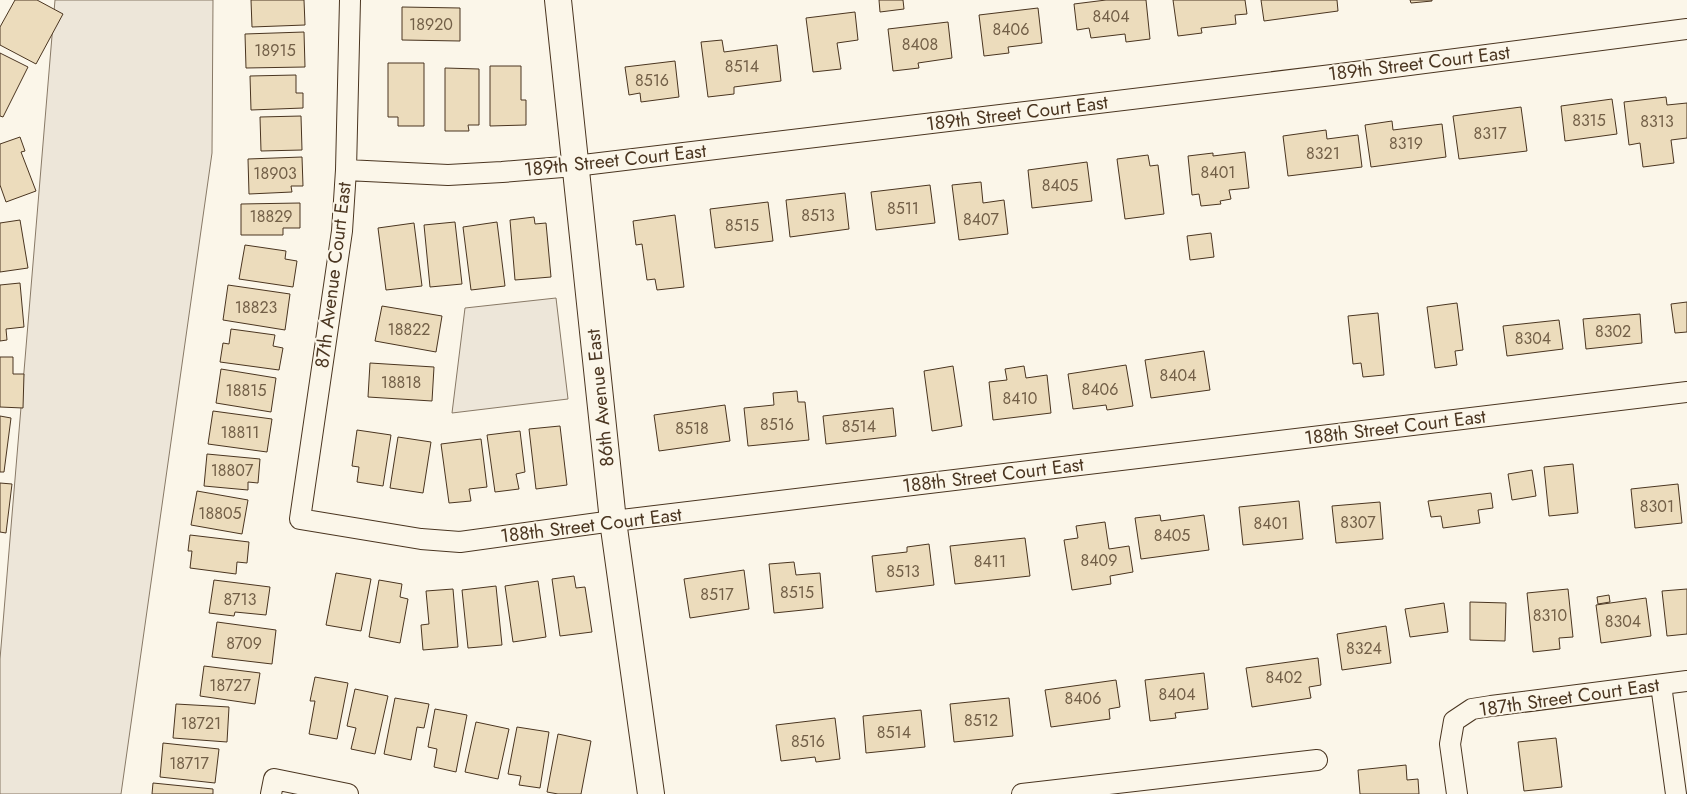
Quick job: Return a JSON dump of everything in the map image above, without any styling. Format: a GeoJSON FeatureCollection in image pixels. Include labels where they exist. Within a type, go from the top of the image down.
{"type":"FeatureCollection","features":[{"type":"Feature","properties":{"kind":"street","name":"87th Avenue Court East"},"geometry":{"type":"LineString","coordinates":[[300,519],[342,231],[346,170],[350,0]]}},
{"type":"Feature","properties":{"kind":"street","name":"86th Avenue East"},"geometry":{"type":"LineString","coordinates":[[558,0],[613,522],[650,794]]}},
{"type":"Feature","properties":{"kind":"street","name":"189th Street Court East"},"geometry":{"type":"LineString","coordinates":[[346,170],[448,175],[575,166],[1332,75],[1687,29]]}},
{"type":"Feature","properties":{"kind":"street","name":"188th Street Court East"},"geometry":{"type":"LineString","coordinates":[[300,519],[421,539],[460,542],[1687,392]]}},
{"type":"Feature","properties":{"kind":"street","name":"187th Street Court East"},"geometry":{"type":"LineString","coordinates":[[1457,794],[1450,744],[1454,721],[1472,709],[1687,681]]}},
{"type":"Feature","properties":{"kind":"street"},"geometry":{"type":"LineString","coordinates":[[1661,685],[1676,794]]}},
{"type":"Feature","properties":{"kind":"street"},"geometry":{"type":"LineString","coordinates":[[1022,794],[1317,760]]}},
{"type":"Feature","properties":{"kind":"street"},"geometry":{"type":"LineString","coordinates":[[273,786],[348,794]]}},
{"type":"Feature","properties":{"kind":"shaded area"},"geometry":{"type":"Polygon","coordinates":[[[55,0],[213,0],[212,153],[121,794],[0,794],[0,659],[55,0]]]}},
{"type":"Feature","properties":{"kind":"shaded area"},"geometry":{"type":"Polygon","coordinates":[[[556,298],[568,399],[452,413],[465,308],[556,298]]]}},
{"type":"Feature","properties":{"kind":"building"},"geometry":{"type":"Polygon","coordinates":[[[15,0],[37,0],[63,14],[36,64],[0,45],[0,27],[15,0]]]}},
{"type":"Feature","properties":{"kind":"building"},"geometry":{"type":"Polygon","coordinates":[[[251,0],[304,0],[305,25],[252,27],[251,0]]]}},
{"type":"Feature","properties":{"kind":"building"},"geometry":{"type":"Polygon","coordinates":[[[879,0],[903,0],[904,9],[880,12],[879,0]]]}},
{"type":"Feature","properties":{"kind":"building"},"geometry":{"type":"Polygon","coordinates":[[[1106,0],[1146,0],[1150,39],[1126,42],[1125,34],[1091,38],[1089,28],[1077,30],[1074,4],[1106,0]]]}},
{"type":"Feature","properties":{"kind":"building"},"geometry":{"type":"Polygon","coordinates":[[[1173,0],[1245,0],[1247,14],[1235,15],[1236,24],[1201,28],[1202,33],[1178,36],[1173,0]]]}},
{"type":"Feature","properties":{"kind":"building"},"geometry":{"type":"Polygon","coordinates":[[[1261,0],[1337,0],[1338,11],[1264,21],[1261,0]]]}},
{"type":"Feature","properties":{"kind":"building"},"geometry":{"type":"Polygon","coordinates":[[[1410,0],[1432,0],[1432,1],[1411,3],[1410,0]]]}},
{"type":"Feature","properties":{"kind":"building"},"geometry":{"type":"Polygon","coordinates":[[[402,7],[460,8],[460,41],[402,40],[402,7]]]}},
{"type":"Feature","properties":{"kind":"building"},"geometry":{"type":"Polygon","coordinates":[[[1038,8],[1042,43],[1008,47],[1009,53],[984,56],[979,15],[1038,8]]]}},
{"type":"Feature","properties":{"kind":"building"},"geometry":{"type":"Polygon","coordinates":[[[855,12],[858,40],[837,43],[841,69],[813,72],[806,18],[855,12]]]}},
{"type":"Feature","properties":{"kind":"building"},"geometry":{"type":"Polygon","coordinates":[[[948,22],[952,58],[918,63],[919,68],[893,71],[888,29],[948,22]]]}},
{"type":"Feature","properties":{"kind":"building"},"geometry":{"type":"Polygon","coordinates":[[[304,32],[305,67],[246,68],[245,34],[304,32]]]}},
{"type":"Feature","properties":{"kind":"building"},"geometry":{"type":"Polygon","coordinates":[[[722,40],[724,52],[777,45],[781,81],[734,87],[734,94],[708,97],[701,42],[722,40]]]}},
{"type":"Feature","properties":{"kind":"building"},"geometry":{"type":"Polygon","coordinates":[[[0,53],[28,67],[3,117],[0,116],[0,53]]]}},
{"type":"Feature","properties":{"kind":"building"},"geometry":{"type":"Polygon","coordinates":[[[675,61],[679,97],[641,102],[640,93],[629,95],[625,67],[675,61]]]}},
{"type":"Feature","properties":{"kind":"building"},"geometry":{"type":"Polygon","coordinates":[[[388,63],[424,63],[424,126],[398,126],[398,117],[388,117],[388,63]]]}},
{"type":"Feature","properties":{"kind":"building"},"geometry":{"type":"Polygon","coordinates":[[[490,66],[521,66],[521,100],[526,100],[526,125],[490,126],[490,66]]]}},
{"type":"Feature","properties":{"kind":"building"},"geometry":{"type":"Polygon","coordinates":[[[445,68],[479,69],[479,125],[468,125],[469,131],[445,131],[445,68]]]}},
{"type":"Feature","properties":{"kind":"building"},"geometry":{"type":"Polygon","coordinates":[[[296,75],[296,93],[303,93],[303,108],[251,110],[250,76],[296,75]]]}},
{"type":"Feature","properties":{"kind":"building"},"geometry":{"type":"Polygon","coordinates":[[[1666,97],[1667,105],[1687,103],[1687,138],[1671,140],[1674,163],[1643,167],[1640,143],[1629,145],[1624,102],[1666,97]]]}},
{"type":"Feature","properties":{"kind":"building"},"geometry":{"type":"Polygon","coordinates":[[[1612,99],[1617,134],[1565,141],[1561,106],[1612,99]]]}},
{"type":"Feature","properties":{"kind":"building"},"geometry":{"type":"Polygon","coordinates":[[[1521,107],[1527,151],[1459,159],[1453,116],[1521,107]]]}},
{"type":"Feature","properties":{"kind":"building"},"geometry":{"type":"Polygon","coordinates":[[[301,116],[302,150],[261,151],[260,117],[301,116]]]}},
{"type":"Feature","properties":{"kind":"building"},"geometry":{"type":"Polygon","coordinates":[[[1392,121],[1393,130],[1442,124],[1446,157],[1371,167],[1365,125],[1392,121]]]}},
{"type":"Feature","properties":{"kind":"building"},"geometry":{"type":"Polygon","coordinates":[[[1326,130],[1327,139],[1358,135],[1362,167],[1288,176],[1283,136],[1326,130]]]}},
{"type":"Feature","properties":{"kind":"building"},"geometry":{"type":"Polygon","coordinates":[[[20,137],[25,151],[21,152],[36,191],[6,202],[0,185],[0,144],[20,137]]]}},
{"type":"Feature","properties":{"kind":"building"},"geometry":{"type":"Polygon","coordinates":[[[1245,152],[1249,188],[1229,190],[1231,199],[1220,201],[1221,204],[1201,206],[1199,194],[1192,195],[1188,156],[1213,153],[1213,156],[1245,152]]]}},
{"type":"Feature","properties":{"kind":"building"},"geometry":{"type":"Polygon","coordinates":[[[1148,155],[1150,166],[1158,165],[1164,214],[1125,219],[1117,159],[1148,155]]]}},
{"type":"Feature","properties":{"kind":"building"},"geometry":{"type":"Polygon","coordinates":[[[302,157],[303,186],[291,186],[292,192],[249,194],[248,159],[302,157]]]}},
{"type":"Feature","properties":{"kind":"building"},"geometry":{"type":"Polygon","coordinates":[[[1087,162],[1092,201],[1032,208],[1028,170],[1087,162]]]}},
{"type":"Feature","properties":{"kind":"building"},"geometry":{"type":"Polygon","coordinates":[[[981,182],[983,203],[1004,200],[1008,234],[959,240],[952,185],[981,182]]]}},
{"type":"Feature","properties":{"kind":"building"},"geometry":{"type":"Polygon","coordinates":[[[930,185],[935,223],[876,230],[871,192],[930,185]]]}},
{"type":"Feature","properties":{"kind":"building"},"geometry":{"type":"Polygon","coordinates":[[[845,193],[849,229],[790,237],[786,200],[845,193]]]}},
{"type":"Feature","properties":{"kind":"building"},"geometry":{"type":"Polygon","coordinates":[[[768,202],[773,241],[715,248],[710,209],[768,202]]]}},
{"type":"Feature","properties":{"kind":"building"},"geometry":{"type":"Polygon","coordinates":[[[300,203],[300,228],[283,228],[283,235],[241,235],[241,204],[300,203]]]}},
{"type":"Feature","properties":{"kind":"building"},"geometry":{"type":"Polygon","coordinates":[[[675,215],[684,287],[657,290],[655,279],[647,280],[642,244],[636,245],[633,221],[675,215]]]}},
{"type":"Feature","properties":{"kind":"building"},"geometry":{"type":"Polygon","coordinates":[[[534,217],[535,224],[546,223],[551,277],[515,280],[510,220],[534,217]]]}},
{"type":"Feature","properties":{"kind":"building"},"geometry":{"type":"Polygon","coordinates":[[[20,220],[28,268],[0,272],[0,223],[20,220]]]}},
{"type":"Feature","properties":{"kind":"building"},"geometry":{"type":"Polygon","coordinates":[[[455,222],[462,284],[430,287],[424,225],[455,222]]]}},
{"type":"Feature","properties":{"kind":"building"},"geometry":{"type":"Polygon","coordinates":[[[497,222],[505,286],[471,290],[463,227],[497,222]]]}},
{"type":"Feature","properties":{"kind":"building"},"geometry":{"type":"Polygon","coordinates":[[[414,223],[422,286],[386,290],[378,228],[414,223]]]}},
{"type":"Feature","properties":{"kind":"building"},"geometry":{"type":"Polygon","coordinates":[[[1211,233],[1214,257],[1190,260],[1187,236],[1211,233]]]}},
{"type":"Feature","properties":{"kind":"building"},"geometry":{"type":"Polygon","coordinates":[[[245,245],[286,251],[285,259],[297,261],[293,287],[239,279],[245,245]]]}},
{"type":"Feature","properties":{"kind":"building"},"geometry":{"type":"Polygon","coordinates":[[[20,283],[24,327],[6,329],[7,340],[0,341],[0,285],[20,283]]]}},
{"type":"Feature","properties":{"kind":"building"},"geometry":{"type":"Polygon","coordinates":[[[228,285],[290,294],[285,330],[223,320],[228,285]]]}},
{"type":"Feature","properties":{"kind":"building"},"geometry":{"type":"Polygon","coordinates":[[[1687,302],[1687,332],[1675,333],[1671,304],[1687,302]]]}},
{"type":"Feature","properties":{"kind":"building"},"geometry":{"type":"Polygon","coordinates":[[[1457,303],[1463,350],[1455,351],[1457,365],[1435,368],[1427,307],[1457,303]]]}},
{"type":"Feature","properties":{"kind":"building"},"geometry":{"type":"Polygon","coordinates":[[[382,306],[442,316],[436,352],[375,341],[382,306]]]}},
{"type":"Feature","properties":{"kind":"building"},"geometry":{"type":"Polygon","coordinates":[[[1378,313],[1384,375],[1363,377],[1361,363],[1353,364],[1348,316],[1378,313]]]}},
{"type":"Feature","properties":{"kind":"building"},"geometry":{"type":"Polygon","coordinates":[[[1640,314],[1642,343],[1586,349],[1583,319],[1640,314]]]}},
{"type":"Feature","properties":{"kind":"building"},"geometry":{"type":"Polygon","coordinates":[[[1559,320],[1563,349],[1507,356],[1503,326],[1559,320]]]}},
{"type":"Feature","properties":{"kind":"building"},"geometry":{"type":"Polygon","coordinates":[[[231,329],[275,335],[273,346],[283,348],[279,370],[220,362],[223,343],[229,344],[231,329]]]}},
{"type":"Feature","properties":{"kind":"building"},"geometry":{"type":"Polygon","coordinates":[[[1204,351],[1210,390],[1151,398],[1145,360],[1204,351]]]}},
{"type":"Feature","properties":{"kind":"building"},"geometry":{"type":"Polygon","coordinates":[[[0,357],[13,357],[13,374],[24,374],[23,408],[0,407],[0,357]]]}},
{"type":"Feature","properties":{"kind":"building"},"geometry":{"type":"Polygon","coordinates":[[[370,363],[434,367],[432,401],[368,397],[370,363]]]}},
{"type":"Feature","properties":{"kind":"building"},"geometry":{"type":"Polygon","coordinates":[[[1126,365],[1133,406],[1107,410],[1106,405],[1073,409],[1068,374],[1126,365]]]}},
{"type":"Feature","properties":{"kind":"building"},"geometry":{"type":"Polygon","coordinates":[[[953,366],[962,426],[932,431],[924,371],[953,366]]]}},
{"type":"Feature","properties":{"kind":"building"},"geometry":{"type":"Polygon","coordinates":[[[1024,366],[1026,378],[1047,375],[1051,413],[993,420],[989,382],[1007,380],[1005,369],[1024,366]]]}},
{"type":"Feature","properties":{"kind":"building"},"geometry":{"type":"Polygon","coordinates":[[[221,369],[276,378],[271,412],[216,403],[221,369]]]}},
{"type":"Feature","properties":{"kind":"building"},"geometry":{"type":"Polygon","coordinates":[[[797,391],[798,402],[805,402],[809,440],[748,446],[744,408],[774,405],[773,393],[797,391]]]}},
{"type":"Feature","properties":{"kind":"building"},"geometry":{"type":"Polygon","coordinates":[[[725,405],[730,441],[659,451],[654,415],[725,405]]]}},
{"type":"Feature","properties":{"kind":"building"},"geometry":{"type":"Polygon","coordinates":[[[893,408],[896,436],[826,444],[823,416],[893,408]]]}},
{"type":"Feature","properties":{"kind":"building"},"geometry":{"type":"Polygon","coordinates":[[[213,411],[272,419],[267,452],[208,444],[213,411]]]}},
{"type":"Feature","properties":{"kind":"building"},"geometry":{"type":"Polygon","coordinates":[[[0,416],[11,418],[4,472],[0,472],[0,416]]]}},
{"type":"Feature","properties":{"kind":"building"},"geometry":{"type":"Polygon","coordinates":[[[560,426],[567,485],[536,489],[529,429],[560,426]]]}},
{"type":"Feature","properties":{"kind":"building"},"geometry":{"type":"Polygon","coordinates":[[[357,430],[391,435],[383,486],[357,482],[359,467],[352,466],[357,430]]]}},
{"type":"Feature","properties":{"kind":"building"},"geometry":{"type":"Polygon","coordinates":[[[520,431],[525,472],[516,474],[519,489],[495,492],[487,435],[520,431]]]}},
{"type":"Feature","properties":{"kind":"building"},"geometry":{"type":"Polygon","coordinates":[[[398,437],[431,442],[423,493],[390,488],[398,437]]]}},
{"type":"Feature","properties":{"kind":"building"},"geometry":{"type":"Polygon","coordinates":[[[481,439],[487,487],[469,489],[471,501],[449,503],[441,444],[481,439]]]}},
{"type":"Feature","properties":{"kind":"building"},"geometry":{"type":"Polygon","coordinates":[[[207,454],[260,459],[258,483],[248,482],[248,490],[204,486],[207,454]]]}},
{"type":"Feature","properties":{"kind":"building"},"geometry":{"type":"Polygon","coordinates":[[[1573,464],[1578,513],[1549,516],[1544,467],[1573,464]]]}},
{"type":"Feature","properties":{"kind":"building"},"geometry":{"type":"Polygon","coordinates":[[[1532,470],[1536,496],[1512,500],[1508,474],[1532,470]]]}},
{"type":"Feature","properties":{"kind":"building"},"geometry":{"type":"Polygon","coordinates":[[[0,483],[12,484],[6,533],[0,532],[0,483]]]}},
{"type":"Feature","properties":{"kind":"building"},"geometry":{"type":"Polygon","coordinates":[[[1678,484],[1682,523],[1635,528],[1631,489],[1678,484]]]}},
{"type":"Feature","properties":{"kind":"building"},"geometry":{"type":"Polygon","coordinates":[[[197,491],[248,500],[242,534],[191,525],[197,491]]]}},
{"type":"Feature","properties":{"kind":"building"},"geometry":{"type":"Polygon","coordinates":[[[1491,493],[1493,508],[1478,510],[1480,523],[1443,528],[1441,516],[1431,517],[1428,501],[1491,493]]]}},
{"type":"Feature","properties":{"kind":"building"},"geometry":{"type":"Polygon","coordinates":[[[1299,501],[1303,539],[1243,545],[1239,507],[1299,501]]]}},
{"type":"Feature","properties":{"kind":"building"},"geometry":{"type":"Polygon","coordinates":[[[1380,502],[1383,539],[1336,543],[1332,506],[1380,502]]]}},
{"type":"Feature","properties":{"kind":"building"},"geometry":{"type":"Polygon","coordinates":[[[1160,515],[1161,521],[1204,515],[1209,550],[1141,559],[1135,518],[1160,515]]]}},
{"type":"Feature","properties":{"kind":"building"},"geometry":{"type":"Polygon","coordinates":[[[1105,522],[1109,549],[1129,546],[1133,572],[1110,576],[1111,584],[1072,590],[1064,540],[1078,538],[1076,526],[1105,522]]]}},
{"type":"Feature","properties":{"kind":"building"},"geometry":{"type":"Polygon","coordinates":[[[190,535],[249,542],[247,563],[237,562],[236,574],[190,568],[192,551],[188,551],[190,535]]]}},
{"type":"Feature","properties":{"kind":"building"},"geometry":{"type":"Polygon","coordinates":[[[1025,538],[1030,576],[955,584],[950,546],[1025,538]]]}},
{"type":"Feature","properties":{"kind":"building"},"geometry":{"type":"Polygon","coordinates":[[[929,544],[934,585],[876,592],[872,556],[907,552],[907,547],[929,544]]]}},
{"type":"Feature","properties":{"kind":"building"},"geometry":{"type":"Polygon","coordinates":[[[794,562],[796,575],[820,573],[823,608],[774,613],[769,564],[794,562]]]}},
{"type":"Feature","properties":{"kind":"building"},"geometry":{"type":"Polygon","coordinates":[[[744,570],[749,609],[690,618],[684,579],[744,570]]]}},
{"type":"Feature","properties":{"kind":"building"},"geometry":{"type":"Polygon","coordinates":[[[336,573],[371,579],[361,631],[326,625],[336,573]]]}},
{"type":"Feature","properties":{"kind":"building"},"geometry":{"type":"Polygon","coordinates":[[[574,576],[576,588],[585,587],[592,632],[560,636],[552,579],[574,576]]]}},
{"type":"Feature","properties":{"kind":"building"},"geometry":{"type":"Polygon","coordinates":[[[214,580],[270,587],[266,615],[235,612],[234,616],[209,613],[214,580]]]}},
{"type":"Feature","properties":{"kind":"building"},"geometry":{"type":"Polygon","coordinates":[[[379,580],[402,584],[400,597],[408,599],[400,643],[369,637],[379,580]]]}},
{"type":"Feature","properties":{"kind":"building"},"geometry":{"type":"Polygon","coordinates":[[[538,581],[546,637],[513,642],[505,586],[538,581]]]}},
{"type":"Feature","properties":{"kind":"building"},"geometry":{"type":"Polygon","coordinates":[[[496,586],[502,645],[468,648],[462,590],[496,586]]]}},
{"type":"Feature","properties":{"kind":"building"},"geometry":{"type":"Polygon","coordinates":[[[453,589],[458,647],[423,650],[421,625],[429,624],[426,591],[453,589]]]}},
{"type":"Feature","properties":{"kind":"building"},"geometry":{"type":"Polygon","coordinates":[[[1568,589],[1573,637],[1559,638],[1560,649],[1533,652],[1527,593],[1568,589]]]}},
{"type":"Feature","properties":{"kind":"building"},"geometry":{"type":"Polygon","coordinates":[[[1687,589],[1687,634],[1667,636],[1662,591],[1687,589]]]}},
{"type":"Feature","properties":{"kind":"building"},"geometry":{"type":"Polygon","coordinates":[[[1609,595],[1610,602],[1598,604],[1597,597],[1609,595]]]}},
{"type":"Feature","properties":{"kind":"building"},"geometry":{"type":"Polygon","coordinates":[[[1646,598],[1651,636],[1601,643],[1596,605],[1646,598]]]}},
{"type":"Feature","properties":{"kind":"building"},"geometry":{"type":"Polygon","coordinates":[[[1470,602],[1506,603],[1505,641],[1470,640],[1470,602]]]}},
{"type":"Feature","properties":{"kind":"building"},"geometry":{"type":"Polygon","coordinates":[[[1444,603],[1448,632],[1410,637],[1405,609],[1444,603]]]}},
{"type":"Feature","properties":{"kind":"building"},"geometry":{"type":"Polygon","coordinates":[[[217,622],[276,630],[272,664],[212,657],[217,622]]]}},
{"type":"Feature","properties":{"kind":"building"},"geometry":{"type":"Polygon","coordinates":[[[1386,626],[1391,663],[1342,670],[1337,634],[1386,626]]]}},
{"type":"Feature","properties":{"kind":"building"},"geometry":{"type":"Polygon","coordinates":[[[1318,658],[1321,685],[1309,687],[1311,698],[1252,707],[1246,668],[1318,658]]]}},
{"type":"Feature","properties":{"kind":"building"},"geometry":{"type":"Polygon","coordinates":[[[204,666],[260,673],[255,704],[200,696],[204,666]]]}},
{"type":"Feature","properties":{"kind":"building"},"geometry":{"type":"Polygon","coordinates":[[[1204,673],[1208,709],[1175,713],[1176,718],[1150,721],[1145,680],[1204,673]]]}},
{"type":"Feature","properties":{"kind":"building"},"geometry":{"type":"Polygon","coordinates":[[[315,677],[348,683],[337,739],[309,734],[315,701],[310,701],[315,677]]]}},
{"type":"Feature","properties":{"kind":"building"},"geometry":{"type":"Polygon","coordinates":[[[1116,680],[1120,707],[1109,709],[1110,719],[1051,727],[1045,690],[1116,680]]]}},
{"type":"Feature","properties":{"kind":"building"},"geometry":{"type":"Polygon","coordinates":[[[355,689],[388,696],[375,754],[351,749],[356,728],[347,726],[355,689]]]}},
{"type":"Feature","properties":{"kind":"building"},"geometry":{"type":"Polygon","coordinates":[[[395,698],[429,704],[424,728],[417,727],[411,760],[384,754],[395,698]]]}},
{"type":"Feature","properties":{"kind":"building"},"geometry":{"type":"Polygon","coordinates":[[[1009,698],[1013,736],[954,742],[950,704],[1009,698]]]}},
{"type":"Feature","properties":{"kind":"building"},"geometry":{"type":"Polygon","coordinates":[[[176,704],[229,707],[227,742],[173,738],[176,704]]]}},
{"type":"Feature","properties":{"kind":"building"},"geometry":{"type":"Polygon","coordinates":[[[435,709],[467,715],[456,772],[434,767],[437,749],[428,747],[435,709]]]}},
{"type":"Feature","properties":{"kind":"building"},"geometry":{"type":"Polygon","coordinates":[[[921,710],[925,747],[866,753],[863,716],[921,710]]]}},
{"type":"Feature","properties":{"kind":"building"},"geometry":{"type":"Polygon","coordinates":[[[835,718],[840,759],[816,762],[815,757],[781,761],[776,725],[835,718]]]}},
{"type":"Feature","properties":{"kind":"building"},"geometry":{"type":"Polygon","coordinates":[[[476,722],[509,729],[498,779],[465,772],[476,722]]]}},
{"type":"Feature","properties":{"kind":"building"},"geometry":{"type":"Polygon","coordinates":[[[517,727],[549,732],[540,788],[519,785],[521,776],[508,774],[517,727]]]}},
{"type":"Feature","properties":{"kind":"building"},"geometry":{"type":"Polygon","coordinates":[[[558,734],[591,741],[581,794],[547,792],[558,734]]]}},
{"type":"Feature","properties":{"kind":"building"},"geometry":{"type":"Polygon","coordinates":[[[1556,738],[1562,787],[1524,791],[1518,742],[1556,738]]]}},
{"type":"Feature","properties":{"kind":"building"},"geometry":{"type":"Polygon","coordinates":[[[163,743],[219,749],[215,783],[160,777],[163,743]]]}},
{"type":"Feature","properties":{"kind":"building"},"geometry":{"type":"Polygon","coordinates":[[[1406,765],[1407,780],[1418,779],[1419,794],[1360,794],[1358,770],[1406,765]]]}},
{"type":"Feature","properties":{"kind":"building"},"geometry":{"type":"Polygon","coordinates":[[[153,783],[213,789],[213,794],[152,794],[153,783]]]}}]}
